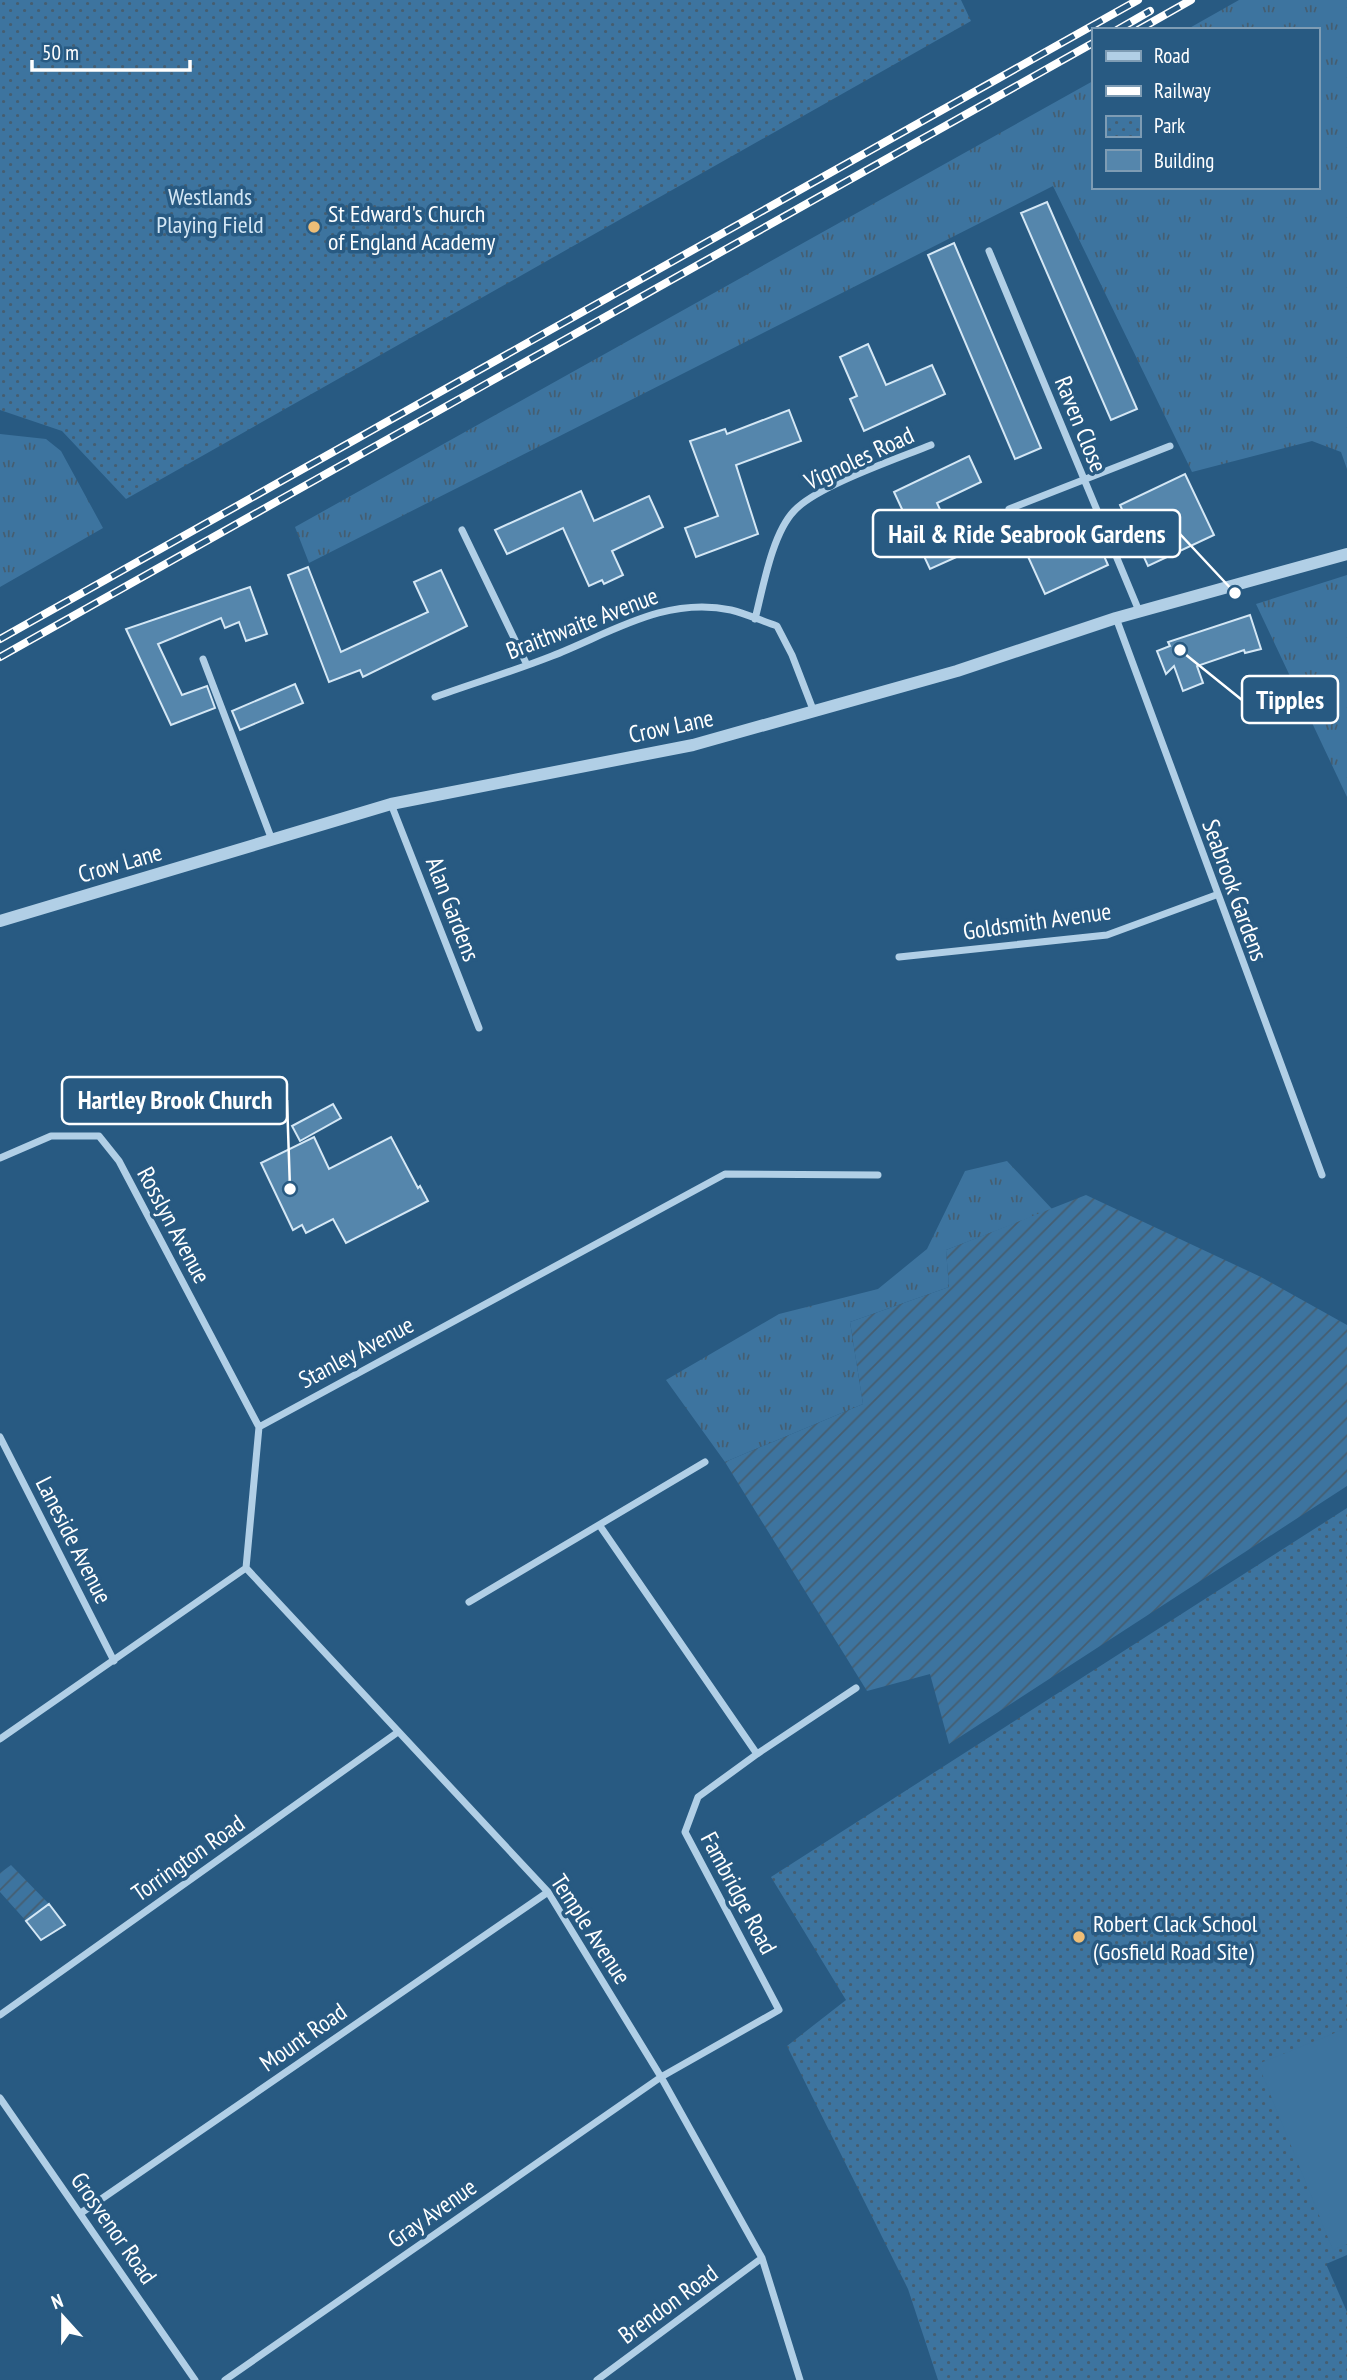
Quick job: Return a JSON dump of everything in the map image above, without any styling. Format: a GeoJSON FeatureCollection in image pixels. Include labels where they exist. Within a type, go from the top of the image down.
{"type":"FeatureCollection","features":[{"type":"Feature","properties":{"kind":"street","name":"Raven Close"},"geometry":{"type":"LineString","coordinates":[[989,251],[1139,611]]}},
{"type":"Feature","properties":{"kind":"street","name":"Vignoles Road"},"geometry":{"type":"LineString","coordinates":[[755,618],[771,556],[793,511],[831,487],[931,445]]}},
{"type":"Feature","properties":{"kind":"street"},"geometry":{"type":"LineString","coordinates":[[1009,509],[1170,446]]}},
{"type":"Feature","properties":{"kind":"street"},"geometry":{"type":"LineString","coordinates":[[462,530],[527,665]]}},
{"type":"Feature","properties":{"kind":"street","name":"Crow Lane"},"geometry":{"type":"LineString","coordinates":[[0,921],[391,804],[693,745],[957,671],[1139,611],[1347,554]]}},
{"type":"Feature","properties":{"kind":"street","name":"Braithwaite Avenue"},"geometry":{"type":"LineString","coordinates":[[435,697],[527,665],[666,609],[730,610],[777,626],[792,655],[814,712]]}},
{"type":"Feature","properties":{"kind":"street","name":"Seabrook Gardens"},"geometry":{"type":"LineString","coordinates":[[1116,618],[1216,895],[1322,1175]]}},
{"type":"Feature","properties":{"kind":"street"},"geometry":{"type":"LineString","coordinates":[[204,659],[272,840]]}},
{"type":"Feature","properties":{"kind":"street","name":"Alan Gardens"},"geometry":{"type":"LineString","coordinates":[[391,804],[479,1028]]}},
{"type":"Feature","properties":{"kind":"street","name":"Goldsmith Avenue"},"geometry":{"type":"LineString","coordinates":[[899,957],[1107,935],[1216,895]]}},
{"type":"Feature","properties":{"kind":"street","name":"Rosslyn Avenue"},"geometry":{"type":"LineString","coordinates":[[0,1158],[51,1136],[99,1136],[118,1161],[259,1427]]}},
{"type":"Feature","properties":{"kind":"street","name":"Stanley Avenue"},"geometry":{"type":"LineString","coordinates":[[259,1427],[725,1174],[878,1175]]}},
{"type":"Feature","properties":{"kind":"street"},"geometry":{"type":"LineString","coordinates":[[0,1739],[246,1568],[259,1427]]}},
{"type":"Feature","properties":{"kind":"street","name":"Laneside Avenue"},"geometry":{"type":"LineString","coordinates":[[0,1437],[114,1661]]}},
{"type":"Feature","properties":{"kind":"street"},"geometry":{"type":"LineString","coordinates":[[468,1602],[705,1462]]}},
{"type":"Feature","properties":{"kind":"street"},"geometry":{"type":"LineString","coordinates":[[600,1526],[757,1754],[856,1688]]}},
{"type":"Feature","properties":{"kind":"street","name":"Temple Avenue"},"geometry":{"type":"LineString","coordinates":[[246,1568],[548,1892],[661,2077],[762,2258],[800,2380]]}},
{"type":"Feature","properties":{"kind":"street","name":"Torrington Road"},"geometry":{"type":"LineString","coordinates":[[0,2015],[398,1732]]}},
{"type":"Feature","properties":{"kind":"street","name":"Fambridge Road"},"geometry":{"type":"LineString","coordinates":[[661,2077],[779,2010],[685,1832],[698,1797],[757,1754]]}},
{"type":"Feature","properties":{"kind":"street","name":"Mount Road"},"geometry":{"type":"LineString","coordinates":[[81,2213],[548,1892]]}},
{"type":"Feature","properties":{"kind":"street","name":"Gray Avenue"},"geometry":{"type":"LineString","coordinates":[[225,2380],[661,2077]]}},
{"type":"Feature","properties":{"kind":"street","name":"Grosvenor Road"},"geometry":{"type":"LineString","coordinates":[[0,2098],[195,2380]]}},
{"type":"Feature","properties":{"kind":"street","name":"Brendon Road"},"geometry":{"type":"LineString","coordinates":[[597,2380],[762,2258]]}},
{"type":"Feature","properties":{"kind":"green space","name":"Westlands Playing Field"},"geometry":{"type":"Polygon","coordinates":[[[0,0],[961,0],[971,21],[126,499],[62,431],[0,410],[0,0]]]}},
{"type":"Feature","properties":{"kind":"green space"},"geometry":{"type":"Polygon","coordinates":[[[1239,0],[1347,0],[1347,469],[1341,452],[1312,441],[1192,472],[1053,186],[309,563],[295,527],[1092,82],[1092,189],[1319,189],[1319,28],[1190,28],[1239,0]]]}},
{"type":"Feature","properties":{"kind":"green space"},"geometry":{"type":"Polygon","coordinates":[[[0,434],[46,439],[61,451],[103,528],[0,587],[0,434]]]}},
{"type":"Feature","properties":{"kind":"green space"},"geometry":{"type":"Polygon","coordinates":[[[1347,575],[1347,797],[1256,604],[1347,575]]]}},
{"type":"Feature","properties":{"kind":"green space"},"geometry":{"type":"Polygon","coordinates":[[[1007,1161],[1052,1209],[946,1250],[949,1287],[850,1322],[863,1404],[725,1462],[666,1380],[779,1314],[878,1289],[927,1249],[965,1171],[1007,1161]]]}},
{"type":"Feature","properties":{"kind":"green space"},"geometry":{"type":"Polygon","coordinates":[[[1086,1195],[1261,1277],[1347,1325],[1347,1486],[949,1744],[930,1674],[867,1691],[725,1462],[863,1404],[850,1322],[949,1287],[946,1250],[1086,1195]]]}},
{"type":"Feature","properties":{"kind":"green space","name":"Robert Clack School (Gosfield Road Site)"},"geometry":{"type":"Polygon","coordinates":[[[1347,1508],[1347,2255],[1326,2264],[1347,2312],[1347,2380],[938,2380],[908,2289],[787,2046],[846,2000],[771,1877],[1347,1508]]]}},
{"type":"Feature","properties":{"kind":"green space"},"geometry":{"type":"Polygon","coordinates":[[[11,1865],[49,1904],[26,1921],[0,1892],[0,1873],[11,1865]]]}},
{"type":"Feature","properties":{"kind":"green space"},"geometry":{"type":"Polygon","coordinates":[[[1347,2028],[1347,2244],[1333,2250],[1258,2064],[1347,2028]]]}},
{"type":"Feature","properties":{"kind":"building"},"geometry":{"type":"Polygon","coordinates":[[[1047,202],[1137,409],[1111,420],[1021,213],[1047,202]]]}},
{"type":"Feature","properties":{"kind":"building"},"geometry":{"type":"Polygon","coordinates":[[[954,243],[1041,448],[1015,459],[928,255],[954,243]]]}},
{"type":"Feature","properties":{"kind":"building"},"geometry":{"type":"Polygon","coordinates":[[[868,344],[886,385],[932,365],[945,394],[864,431],[850,399],[857,396],[840,357],[868,344]]]}},
{"type":"Feature","properties":{"kind":"building"},"geometry":{"type":"Polygon","coordinates":[[[789,410],[801,441],[736,465],[758,534],[696,557],[685,528],[718,516],[690,441],[725,429],[727,434],[789,410]]]}},
{"type":"Feature","properties":{"kind":"building"},"geometry":{"type":"Polygon","coordinates":[[[969,456],[981,482],[937,503],[961,555],[930,569],[894,492],[969,456]]]}},
{"type":"Feature","properties":{"kind":"building"},"geometry":{"type":"Polygon","coordinates":[[[1185,474],[1214,535],[1148,566],[1120,505],[1185,474]]]}},
{"type":"Feature","properties":{"kind":"building"},"geometry":{"type":"Polygon","coordinates":[[[581,491],[594,521],[649,496],[663,527],[612,551],[623,575],[604,584],[602,580],[589,586],[563,528],[507,554],[495,530],[581,491]]]}},
{"type":"Feature","properties":{"kind":"building"},"geometry":{"type":"Polygon","coordinates":[[[1084,511],[1108,565],[1045,594],[1020,539],[1084,511]]]}},
{"type":"Feature","properties":{"kind":"building"},"geometry":{"type":"Polygon","coordinates":[[[308,567],[341,652],[428,612],[414,582],[441,570],[467,626],[363,677],[360,670],[329,682],[288,575],[308,567]]]}},
{"type":"Feature","properties":{"kind":"building"},"geometry":{"type":"Polygon","coordinates":[[[250,587],[267,634],[246,641],[239,622],[225,628],[221,618],[158,644],[182,695],[207,686],[215,708],[171,725],[126,629],[250,587]]]}},
{"type":"Feature","properties":{"kind":"building"},"geometry":{"type":"Polygon","coordinates":[[[1250,615],[1261,649],[1245,653],[1244,650],[1197,666],[1203,683],[1183,691],[1174,666],[1166,674],[1157,651],[1170,646],[1168,642],[1250,615]]]}},
{"type":"Feature","properties":{"kind":"building"},"geometry":{"type":"Polygon","coordinates":[[[295,684],[303,703],[240,730],[232,711],[295,684]]]}},
{"type":"Feature","properties":{"kind":"building"},"geometry":{"type":"Polygon","coordinates":[[[333,1104],[341,1118],[300,1141],[292,1126],[333,1104]]]}},
{"type":"Feature","properties":{"kind":"building"},"geometry":{"type":"Polygon","coordinates":[[[314,1137],[329,1169],[391,1137],[418,1188],[420,1186],[428,1201],[346,1243],[333,1219],[306,1233],[302,1225],[293,1230],[261,1163],[314,1137]]]}},
{"type":"Feature","properties":{"kind":"building"},"geometry":{"type":"Polygon","coordinates":[[[49,1904],[65,1925],[41,1940],[26,1921],[49,1904]]]}},
{"type":"Feature","properties":{"kind":"railway"},"geometry":{"type":"LineString","coordinates":[[0,639],[1138,0]]}},
{"type":"Feature","properties":{"kind":"railway"},"geometry":{"type":"LineString","coordinates":[[1142,28],[1191,0]]}},
{"type":"Feature","properties":{"kind":"railway"},"geometry":{"type":"LineString","coordinates":[[1120,28],[1150,11]]}},
{"type":"Feature","properties":{"kind":"railway"},"geometry":{"type":"LineString","coordinates":[[0,657],[1092,44]]}},
{"type":"Feature","properties":{"kind":"place","name":"St Edward's Church of England Academy"},"geometry":{"type":"Point","coordinates":[314,227]}},
{"type":"Feature","properties":{"kind":"place","name":"Hail & Ride Seabrook Gardens"},"geometry":{"type":"Point","coordinates":[1235,593]}},
{"type":"Feature","properties":{"kind":"place","name":"Tipples"},"geometry":{"type":"Point","coordinates":[1180,650]}},
{"type":"Feature","properties":{"kind":"place","name":"Hartley Brook Church"},"geometry":{"type":"Point","coordinates":[290,1189]}},
{"type":"Feature","properties":{"kind":"place","name":"Robert Clack School (Gosfield Road Site)"},"geometry":{"type":"Point","coordinates":[1079,1937]}}]}
